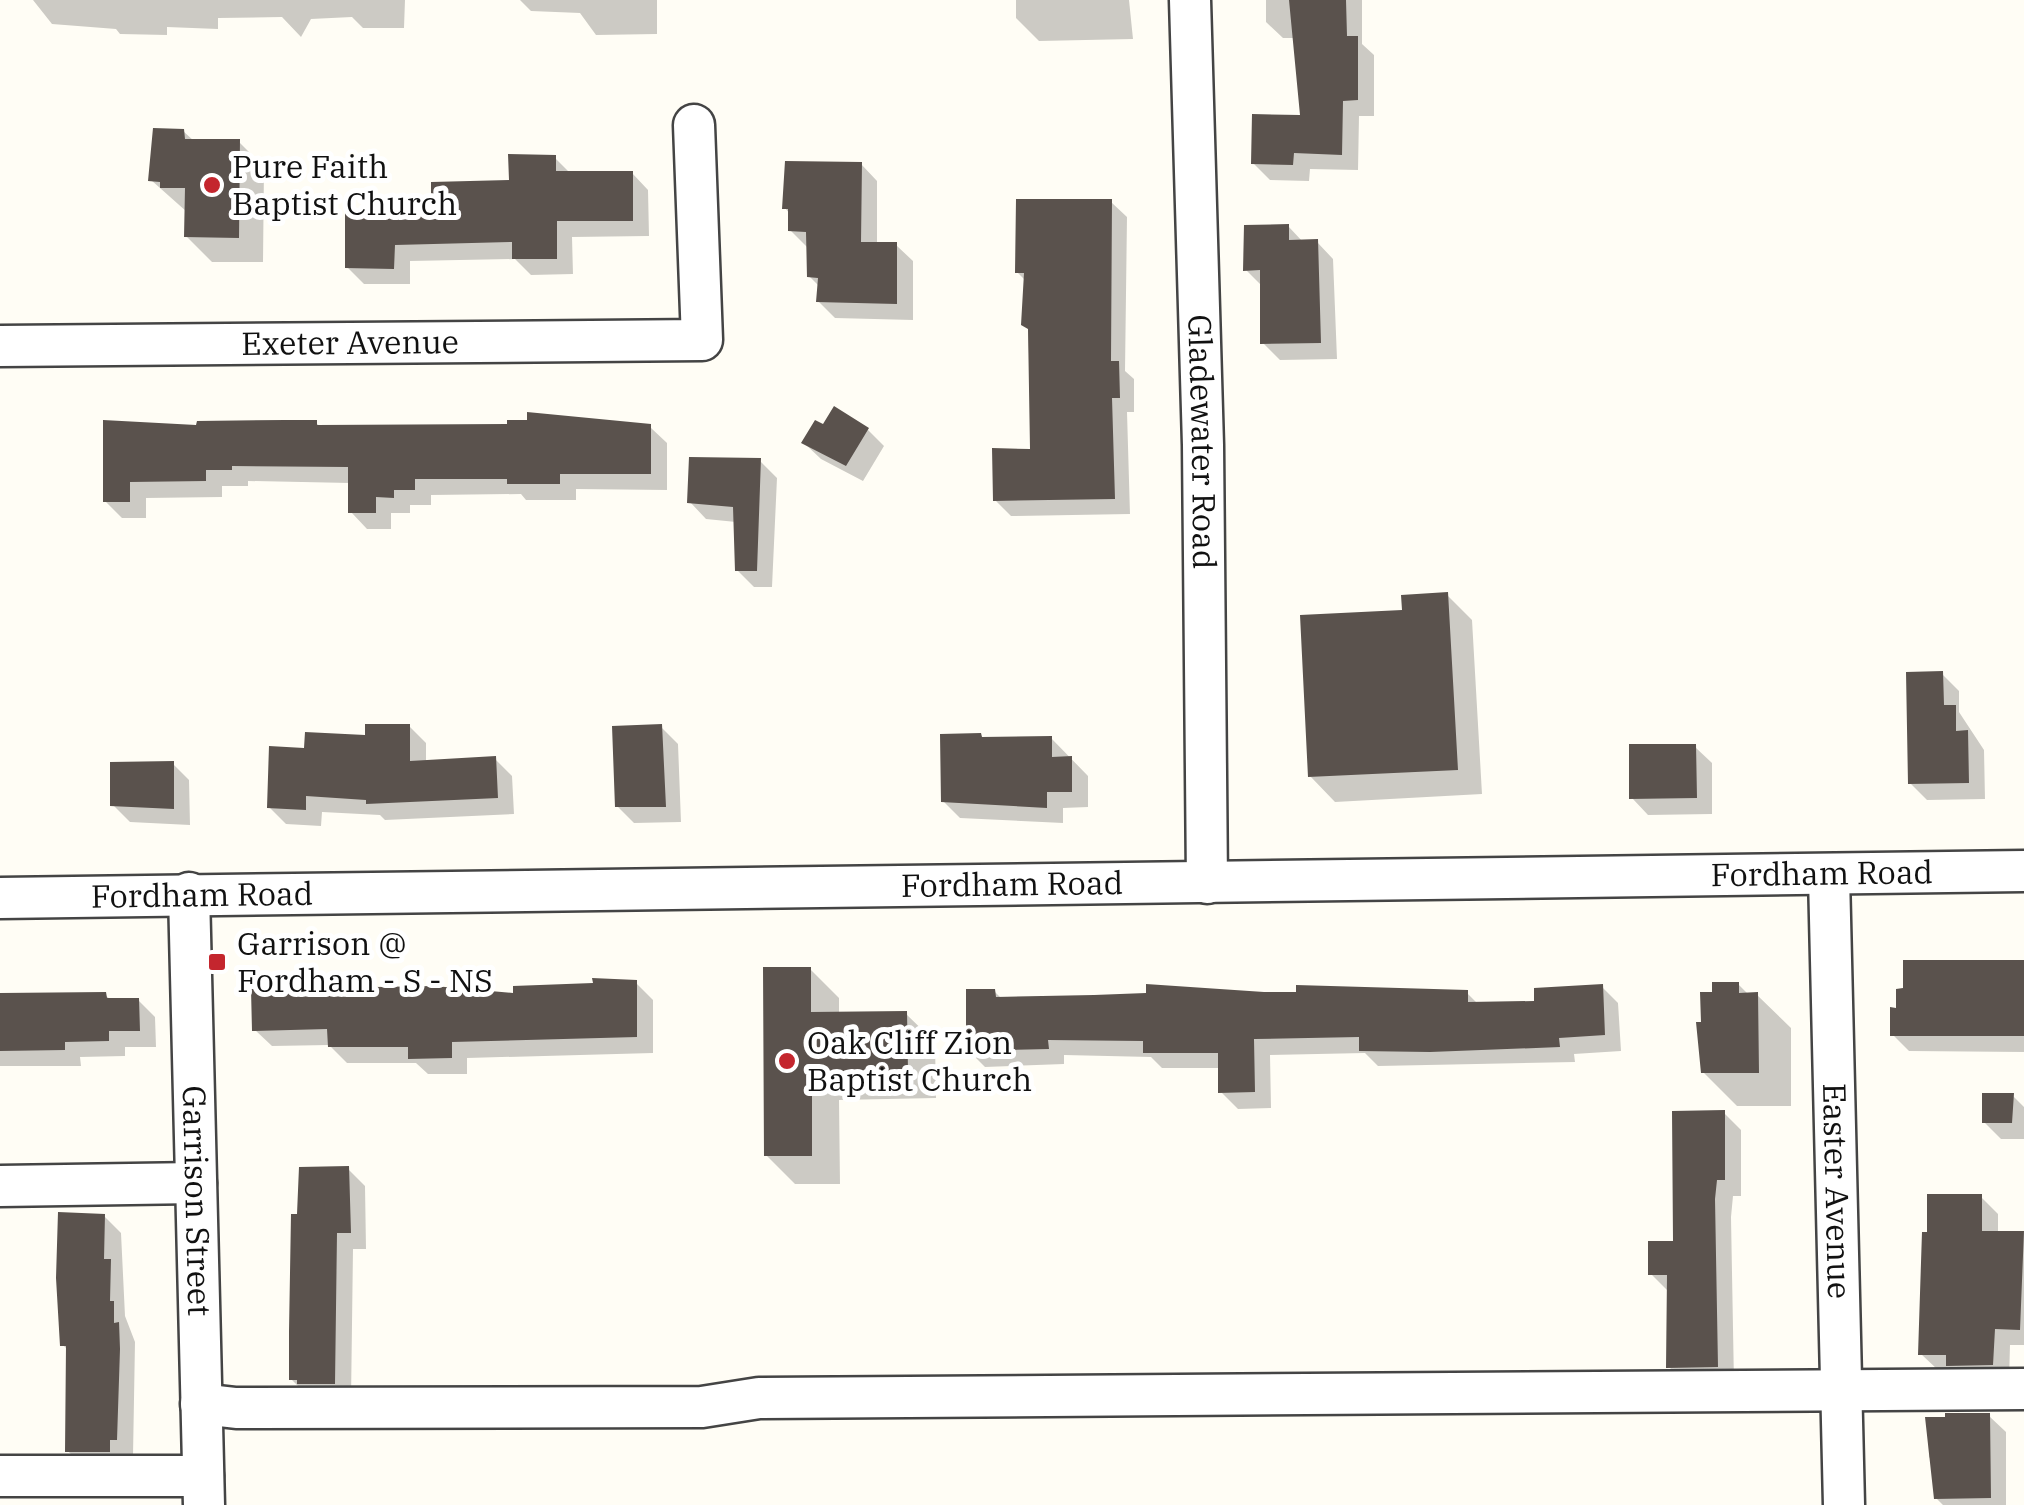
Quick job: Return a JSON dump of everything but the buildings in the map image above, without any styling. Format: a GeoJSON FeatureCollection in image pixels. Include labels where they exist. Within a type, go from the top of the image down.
{"type":"FeatureCollection","features":[{"type":"Feature","properties":{"kind":"street","name":"Gladewater Road"},"geometry":{"type":"LineString","coordinates":[[1190,0],[1203,445],[1206,883]]}},
{"type":"Feature","properties":{"kind":"street","name":"Exeter Avenue"},"geometry":{"type":"LineString","coordinates":[[0,346],[702,340],[694,124]]}},
{"type":"Feature","properties":{"kind":"street","name":"Fordham Road"},"geometry":{"type":"LineString","coordinates":[[0,898],[2024,871]]}},
{"type":"Feature","properties":{"kind":"street","name":"Easter Avenue"},"geometry":{"type":"LineString","coordinates":[[1829,876],[1844,1505]]}},
{"type":"Feature","properties":{"kind":"street","name":"Garrison Street"},"geometry":{"type":"LineString","coordinates":[[189,894],[204,1490]]}},
{"type":"Feature","properties":{"kind":"street"},"geometry":{"type":"LineString","coordinates":[[0,1186],[196,1183]]}},
{"type":"Feature","properties":{"kind":"street"},"geometry":{"type":"LineString","coordinates":[[201,1404],[236,1408],[702,1406],[759,1398],[2024,1390]]}},
{"type":"Feature","properties":{"kind":"street"},"geometry":{"type":"LineString","coordinates":[[0,1476],[204,1490]]}},
{"type":"Feature","properties":{"kind":"place","name":"Pure Faith Baptist Church"},"geometry":{"type":"Point","coordinates":[212,185]}},
{"type":"Feature","properties":{"kind":"place","name":"Garrison @ Fordham - S - NS"},"geometry":{"type":"Point","coordinates":[217,962]}},
{"type":"Feature","properties":{"kind":"place","name":"Oak Cliff Zion Baptist Church"},"geometry":{"type":"Point","coordinates":[787,1061]}}]}
